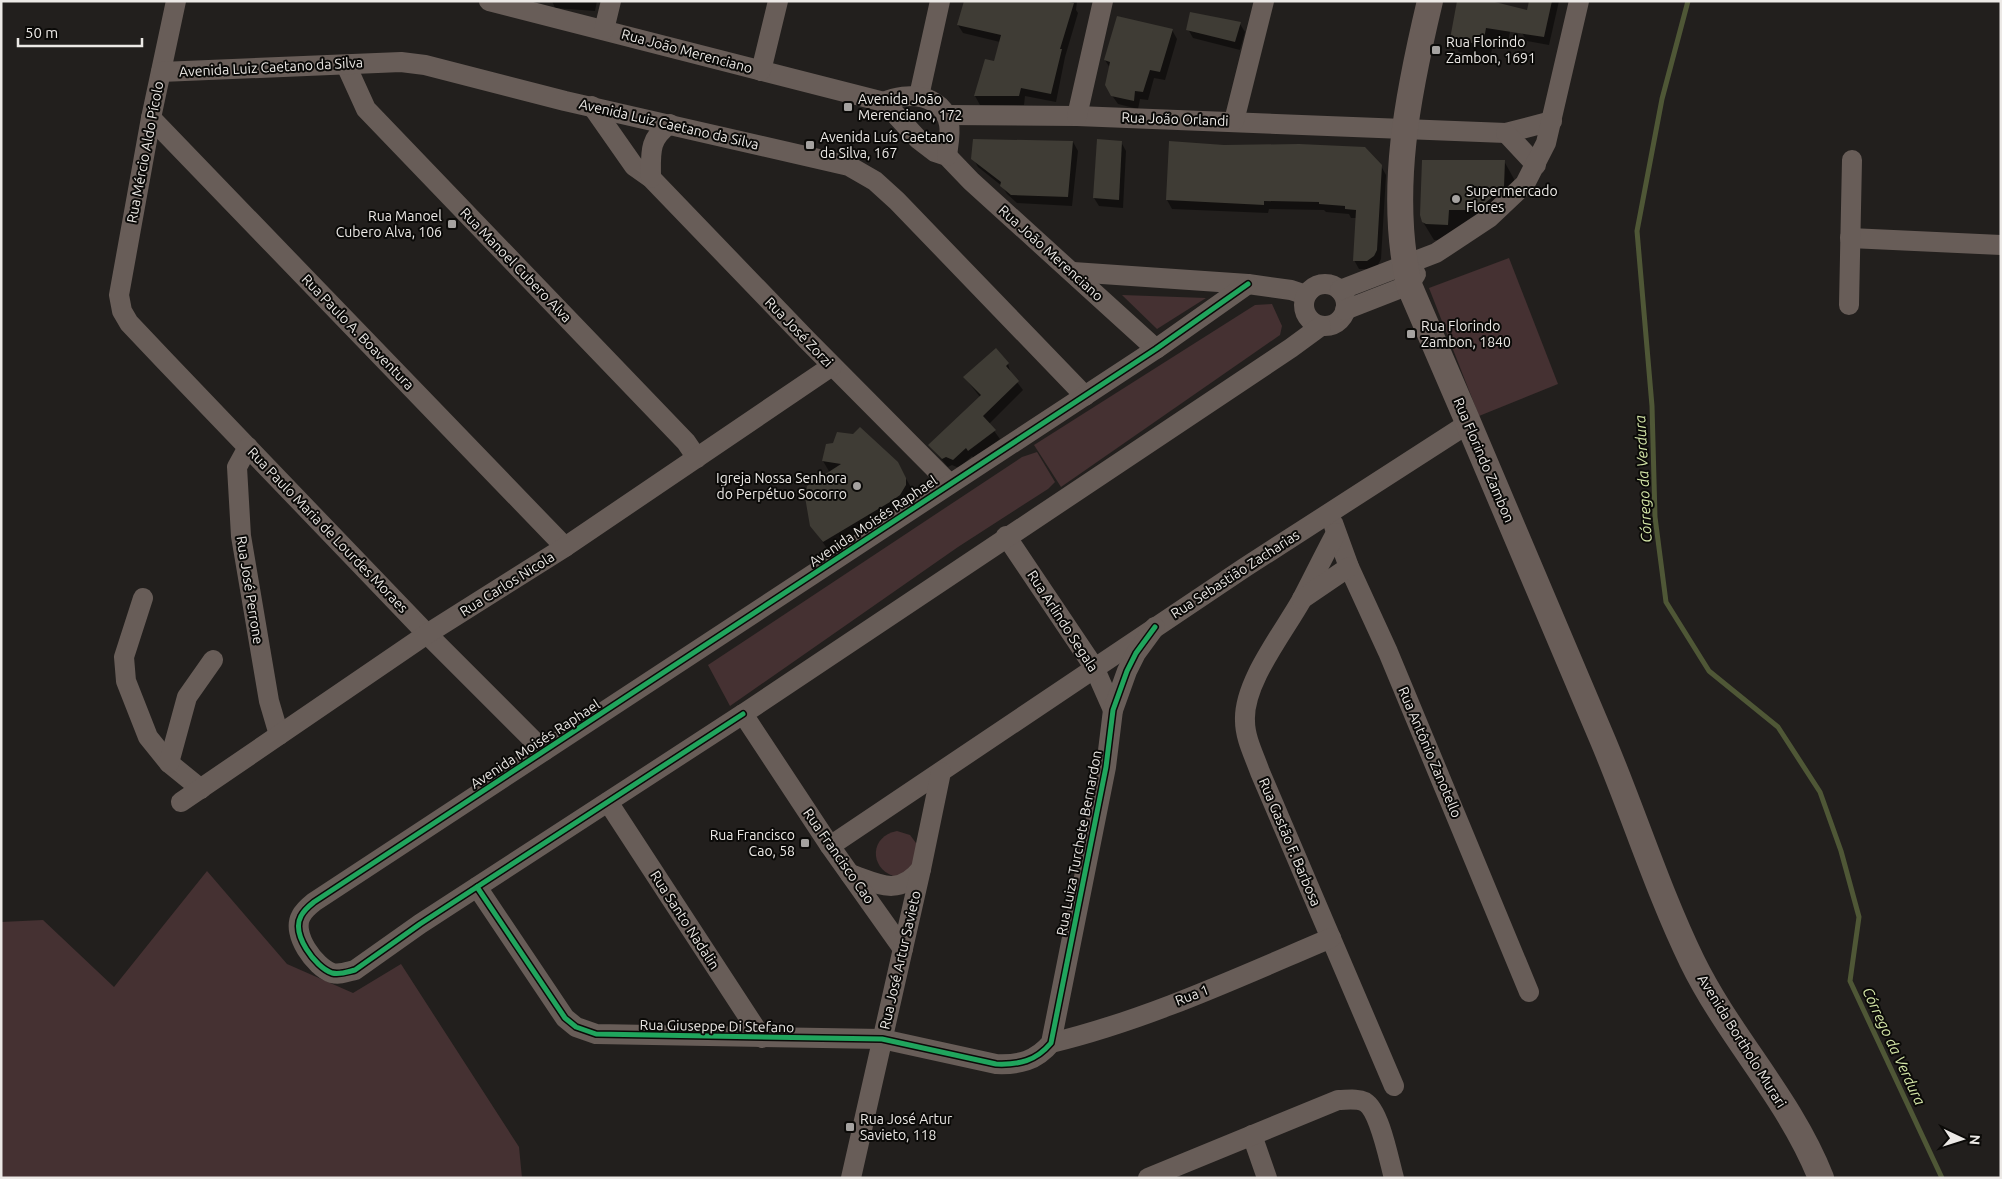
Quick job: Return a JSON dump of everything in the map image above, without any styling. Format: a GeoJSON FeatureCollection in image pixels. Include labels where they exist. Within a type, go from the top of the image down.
{"type":"FeatureCollection","features":[{"type":"Feature","properties":{"kind":"main road","name":"Rua Florindo Zambon"},"geometry":{"type":"LineString","coordinates":[[1430,1],[1404,131],[1400,215],[1414,268],[1469,423],[1602,737],[1666,902]]}},
{"type":"Feature","properties":{"kind":"main road","name":"Avenida Bortholo Murari"},"geometry":{"type":"LineString","coordinates":[[1666,902],[1711,997],[1794,1122],[1821,1178]]}},
{"type":"Feature","properties":{"kind":"street","name":"Rua Mércio Aldo Pícolo"},"geometry":{"type":"LineString","coordinates":[[120,303],[122,273],[151,118],[176,1]]}},
{"type":"Feature","properties":{"kind":"street","name":"Rua João Merenciano"},"geometry":{"type":"LineString","coordinates":[[489,1],[545,17],[604,30],[884,102],[918,139],[935,152],[947,156],[971,182],[1073,272],[1156,349]]}},
{"type":"Feature","properties":{"kind":"street"},"geometry":{"type":"LineString","coordinates":[[530,1],[545,17]]}},
{"type":"Feature","properties":{"kind":"street"},"geometry":{"type":"LineString","coordinates":[[604,30],[611,1]]}},
{"type":"Feature","properties":{"kind":"street"},"geometry":{"type":"LineString","coordinates":[[761,71],[778,1]]}},
{"type":"Feature","properties":{"kind":"street"},"geometry":{"type":"LineString","coordinates":[[940,1],[919,96],[929,99],[946,115],[949,125],[947,156]]}},
{"type":"Feature","properties":{"kind":"street"},"geometry":{"type":"LineString","coordinates":[[1076,116],[1103,1]]}},
{"type":"Feature","properties":{"kind":"street"},"geometry":{"type":"LineString","coordinates":[[1234,121],[1264,1]]}},
{"type":"Feature","properties":{"kind":"street"},"geometry":{"type":"LineString","coordinates":[[1346,310],[1345,299],[1340,290],[1326,283],[1318,285],[1306,295],[1304,301],[1306,314],[1315,324],[1321,326],[1336,323],[1346,310],[1489,218],[1525,184],[1546,143],[1579,1]]}},
{"type":"Feature","properties":{"kind":"street","name":"Avenida Luiz Caetano da Silva"},"geometry":{"type":"LineString","coordinates":[[161,72],[401,62],[425,65],[849,166],[875,181],[1085,396]]}},
{"type":"Feature","properties":{"kind":"street","name":"Rua Manoel Cubero Alva"},"geometry":{"type":"LineString","coordinates":[[346,65],[366,109],[686,442],[697,458]]}},
{"type":"Feature","properties":{"kind":"street","name":"Rua João Merenciano"},"geometry":{"type":"LineString","coordinates":[[884,102],[903,95],[919,96]]}},
{"type":"Feature","properties":{"kind":"street","name":"Rua José Zorzi"},"geometry":{"type":"LineString","coordinates":[[592,106],[634,166],[651,178],[832,366],[949,483]]}},
{"type":"Feature","properties":{"kind":"street","name":"Rua João Orlandi"},"geometry":{"type":"LineString","coordinates":[[946,115],[1076,116],[1234,121],[1404,131],[1506,133],[1552,121]]}},
{"type":"Feature","properties":{"kind":"street","name":"Rua Paulo A. Boaventura"},"geometry":{"type":"LineString","coordinates":[[151,118],[566,547]]}},
{"type":"Feature","properties":{"kind":"street"},"geometry":{"type":"LineString","coordinates":[[651,178],[653,144],[658,132],[670,124]]}},
{"type":"Feature","properties":{"kind":"street"},"geometry":{"type":"LineString","coordinates":[[1506,133],[1536,164]]}},
{"type":"Feature","properties":{"kind":"street"},"geometry":{"type":"LineString","coordinates":[[1849,305],[1852,160]]}},
{"type":"Feature","properties":{"kind":"street"},"geometry":{"type":"LineString","coordinates":[[1850,238],[2001,245]]}},
{"type":"Feature","properties":{"kind":"street"},"geometry":{"type":"LineString","coordinates":[[1340,290],[1414,268]]}},
{"type":"Feature","properties":{"kind":"street"},"geometry":{"type":"LineString","coordinates":[[1073,272],[1248,284],[1291,290],[1306,295]]}},
{"type":"Feature","properties":{"kind":"street","name":"Avenida Moisés Raphael"},"geometry":{"type":"LineString","coordinates":[[1248,284],[1085,396],[949,483],[673,668],[314,902],[300,917],[299,933],[310,957],[332,973],[345,973],[355,970],[477,887],[743,714],[1006,536],[1291,348],[1321,326]]}},
{"type":"Feature","properties":{"kind":"street","name":"Rua Paulo Maria de Lourdes Moraes"},"geometry":{"type":"LineString","coordinates":[[120,303],[129,323],[428,634],[544,751]]}},
{"type":"Feature","properties":{"kind":"street","name":"Rua Carlos Nicola"},"geometry":{"type":"LineString","coordinates":[[181,802],[428,634],[566,547],[832,366]]}},
{"type":"Feature","properties":{"kind":"street","name":"Rua Sebastião Zacharias"},"geometry":{"type":"LineString","coordinates":[[830,846],[1094,667],[1469,423]]}},
{"type":"Feature","properties":{"kind":"street","name":"Rua José Perrone"},"geometry":{"type":"LineString","coordinates":[[248,446],[237,467],[241,536],[269,702],[279,735]]}},
{"type":"Feature","properties":{"kind":"street","name":"Rua Antônio Zanotello"},"geometry":{"type":"LineString","coordinates":[[1330,512],[1336,533],[1350,567],[1396,670],[1529,992]]}},
{"type":"Feature","properties":{"kind":"street","name":"Rua Gastão F. Barbosa"},"geometry":{"type":"LineString","coordinates":[[1336,533],[1302,599],[1255,681],[1247,703],[1244,720],[1247,738],[1260,772],[1308,880],[1394,1086]]}},
{"type":"Feature","properties":{"kind":"street","name":"Rua Arlindo Segala"},"geometry":{"type":"LineString","coordinates":[[1006,536],[1094,667],[1113,710]]}},
{"type":"Feature","properties":{"kind":"street"},"geometry":{"type":"LineString","coordinates":[[1302,599],[1350,567]]}},
{"type":"Feature","properties":{"kind":"street"},"geometry":{"type":"LineString","coordinates":[[143,598],[124,657],[126,681],[148,736],[169,763],[201,789]]}},
{"type":"Feature","properties":{"kind":"street","name":"Rua Luiza Turchete Bernardon"},"geometry":{"type":"LineString","coordinates":[[1050,1043],[1106,767],[1113,710],[1132,662],[1155,627]]}},
{"type":"Feature","properties":{"kind":"street"},"geometry":{"type":"LineString","coordinates":[[169,763],[188,697],[213,660]]}},
{"type":"Feature","properties":{"kind":"street","name":"Rua Francisco Cao"},"geometry":{"type":"LineString","coordinates":[[743,714],[830,846],[903,949]]}},
{"type":"Feature","properties":{"kind":"street","name":"Rua José Artur Savieto"},"geometry":{"type":"LineString","coordinates":[[851,1178],[941,772]]}},
{"type":"Feature","properties":{"kind":"street","name":"Rua Santo Nadalin"},"geometry":{"type":"LineString","coordinates":[[608,802],[762,1038]]}},
{"type":"Feature","properties":{"kind":"street"},"geometry":{"type":"LineString","coordinates":[[850,874],[877,884],[897,886],[909,882],[921,869]]}},
{"type":"Feature","properties":{"kind":"street","name":"Rua Giuseppe Di Stefano"},"geometry":{"type":"LineString","coordinates":[[477,887],[565,1018],[576,1027],[596,1034],[882,1039],[988,1062],[1013,1064],[1028,1061],[1042,1053],[1050,1043]]}},
{"type":"Feature","properties":{"kind":"street","name":"Rua 1"},"geometry":{"type":"LineString","coordinates":[[1050,1043],[1091,1033],[1132,1019],[1331,938]]}},
{"type":"Feature","properties":{"kind":"street"},"geometry":{"type":"LineString","coordinates":[[1148,1178],[1338,1100],[1355,1099],[1366,1103],[1375,1114],[1394,1178]]}},
{"type":"Feature","properties":{"kind":"street"},"geometry":{"type":"LineString","coordinates":[[1252,1135],[1267,1178]]}},
{"type":"Feature","properties":{"kind":"shaded area"},"geometry":{"type":"Polygon","coordinates":[[[1509,258],[1558,384],[1479,416],[1429,288],[1509,258]]]}},
{"type":"Feature","properties":{"kind":"shaded area"},"geometry":{"type":"Polygon","coordinates":[[[1122,295],[1206,298],[1157,329],[1122,295]]]}},
{"type":"Feature","properties":{"kind":"shaded area"},"geometry":{"type":"Polygon","coordinates":[[[1272,304],[1282,326],[1280,335],[1061,487],[1034,445],[1255,305],[1272,304]]]}},
{"type":"Feature","properties":{"kind":"shaded area"},"geometry":{"type":"Polygon","coordinates":[[[1037,452],[1055,482],[1048,489],[958,547],[730,706],[708,665],[1022,457],[1037,452]]]}},
{"type":"Feature","properties":{"kind":"shaded area"},"geometry":{"type":"Polygon","coordinates":[[[897,831],[910,835],[919,847],[908,874],[893,876],[885,872],[880,866],[876,852],[882,839],[888,834],[897,831]]]}},
{"type":"Feature","properties":{"kind":"shaded area"},"geometry":{"type":"Polygon","coordinates":[[[207,871],[287,964],[353,993],[401,964],[519,1147],[522,1178],[1,1178],[1,922],[43,920],[114,987],[207,871]]]}},
{"type":"Feature","properties":{"kind":"building"},"geometry":{"type":"Polygon","coordinates":[[[964,1],[1063,1],[1074,3],[1060,49],[1062,49],[1051,94],[1021,88],[1019,96],[974,96],[985,59],[994,61],[1001,35],[957,25],[964,1]]]}},
{"type":"Feature","properties":{"kind":"building"},"geometry":{"type":"Polygon","coordinates":[[[1457,1],[1491,1],[1527,10],[1529,1],[1552,1],[1544,37],[1486,28],[1483,45],[1450,39],[1457,1]]]}},
{"type":"Feature","properties":{"kind":"building"},"geometry":{"type":"Polygon","coordinates":[[[1190,12],[1241,22],[1235,42],[1186,30],[1190,12]]]}},
{"type":"Feature","properties":{"kind":"building"},"geometry":{"type":"Polygon","coordinates":[[[1117,16],[1173,29],[1160,72],[1150,70],[1143,92],[1135,91],[1134,101],[1111,96],[1105,85],[1110,62],[1104,60],[1117,16]]]}},
{"type":"Feature","properties":{"kind":"building"},"geometry":{"type":"Polygon","coordinates":[[[973,139],[1073,141],[1068,197],[1011,195],[1000,186],[1001,182],[971,159],[973,139]]]}},
{"type":"Feature","properties":{"kind":"building"},"geometry":{"type":"Polygon","coordinates":[[[1097,139],[1122,141],[1119,200],[1093,198],[1097,139]]]}},
{"type":"Feature","properties":{"kind":"building"},"geometry":{"type":"Polygon","coordinates":[[[1169,141],[1224,145],[1299,144],[1365,147],[1382,165],[1377,250],[1374,256],[1367,261],[1353,261],[1356,210],[1345,209],[1345,206],[1319,204],[1319,202],[1264,201],[1264,205],[1166,200],[1169,141]]]}},
{"type":"Feature","properties":{"kind":"building","name":"Supermercado Flores"},"geometry":{"type":"Polygon","coordinates":[[[1422,160],[1505,160],[1504,187],[1477,210],[1449,210],[1448,225],[1426,224],[1422,222],[1420,215],[1422,160]]]}},
{"type":"Feature","properties":{"kind":"building"},"geometry":{"type":"Polygon","coordinates":[[[996,348],[1009,363],[1006,366],[1019,381],[983,416],[996,430],[968,451],[966,448],[953,460],[946,457],[942,459],[928,445],[981,395],[963,377],[996,348]]]}},
{"type":"Feature","properties":{"kind":"building","name":"Igreja Nossa Senhora do Perpétuo Socorro"},"geometry":{"type":"Polygon","coordinates":[[[860,427],[898,462],[906,478],[906,485],[900,495],[890,502],[823,542],[810,526],[805,497],[807,486],[841,464],[822,461],[826,444],[833,443],[837,432],[853,434],[860,427]]]}},
{"type":"Feature","properties":{"kind":"waterway","name":"Córrego da Verdura"},"geometry":{"type":"LineString","coordinates":[[1688,1],[1662,99],[1637,231],[1652,406],[1655,517],[1666,602],[1709,671],[1778,727],[1820,792],[1841,851],[1859,917],[1850,981],[1942,1178]]}},
{"type":"Feature","properties":{"kind":"cycle path"},"geometry":{"type":"LineString","coordinates":[[743,714],[420,924],[355,970],[332,973],[325,970],[306,949],[299,932],[299,923],[301,916],[314,902],[1156,349],[1248,284]]}},
{"type":"Feature","properties":{"kind":"cycle path"},"geometry":{"type":"LineString","coordinates":[[477,887],[565,1018],[576,1027],[596,1034],[882,1039],[996,1064],[1012,1064],[1026,1061],[1039,1054],[1051,1043],[1106,767],[1113,710],[1127,671],[1136,653],[1155,627]]}},
{"type":"Feature","properties":{"kind":"place","name":"Rua Florindo Zambon, 1691"},"geometry":{"type":"Point","coordinates":[1436,50]}},
{"type":"Feature","properties":{"kind":"place","name":"Avenida João Merenciano, 172"},"geometry":{"type":"Point","coordinates":[848,107]}},
{"type":"Feature","properties":{"kind":"place","name":"Avenida Luís Caetano da Silva, 167"},"geometry":{"type":"Point","coordinates":[810,145]}},
{"type":"Feature","properties":{"kind":"place","name":"Supermercado Flores"},"geometry":{"type":"Point","coordinates":[1456,199]}},
{"type":"Feature","properties":{"kind":"place","name":"Rua Manoel Cubero Alva, 106"},"geometry":{"type":"Point","coordinates":[452,224]}},
{"type":"Feature","properties":{"kind":"place","name":"Rua Florindo Zambon, 1840"},"geometry":{"type":"Point","coordinates":[1411,334]}},
{"type":"Feature","properties":{"kind":"place","name":"Igreja Nossa Senhora do Perpétuo Socorro"},"geometry":{"type":"Point","coordinates":[857,486]}},
{"type":"Feature","properties":{"kind":"place","name":"Rua Francisco Cao, 58"},"geometry":{"type":"Point","coordinates":[805,843]}},
{"type":"Feature","properties":{"kind":"place","name":"Rua José Artur Savieto, 118"},"geometry":{"type":"Point","coordinates":[850,1127]}}]}
